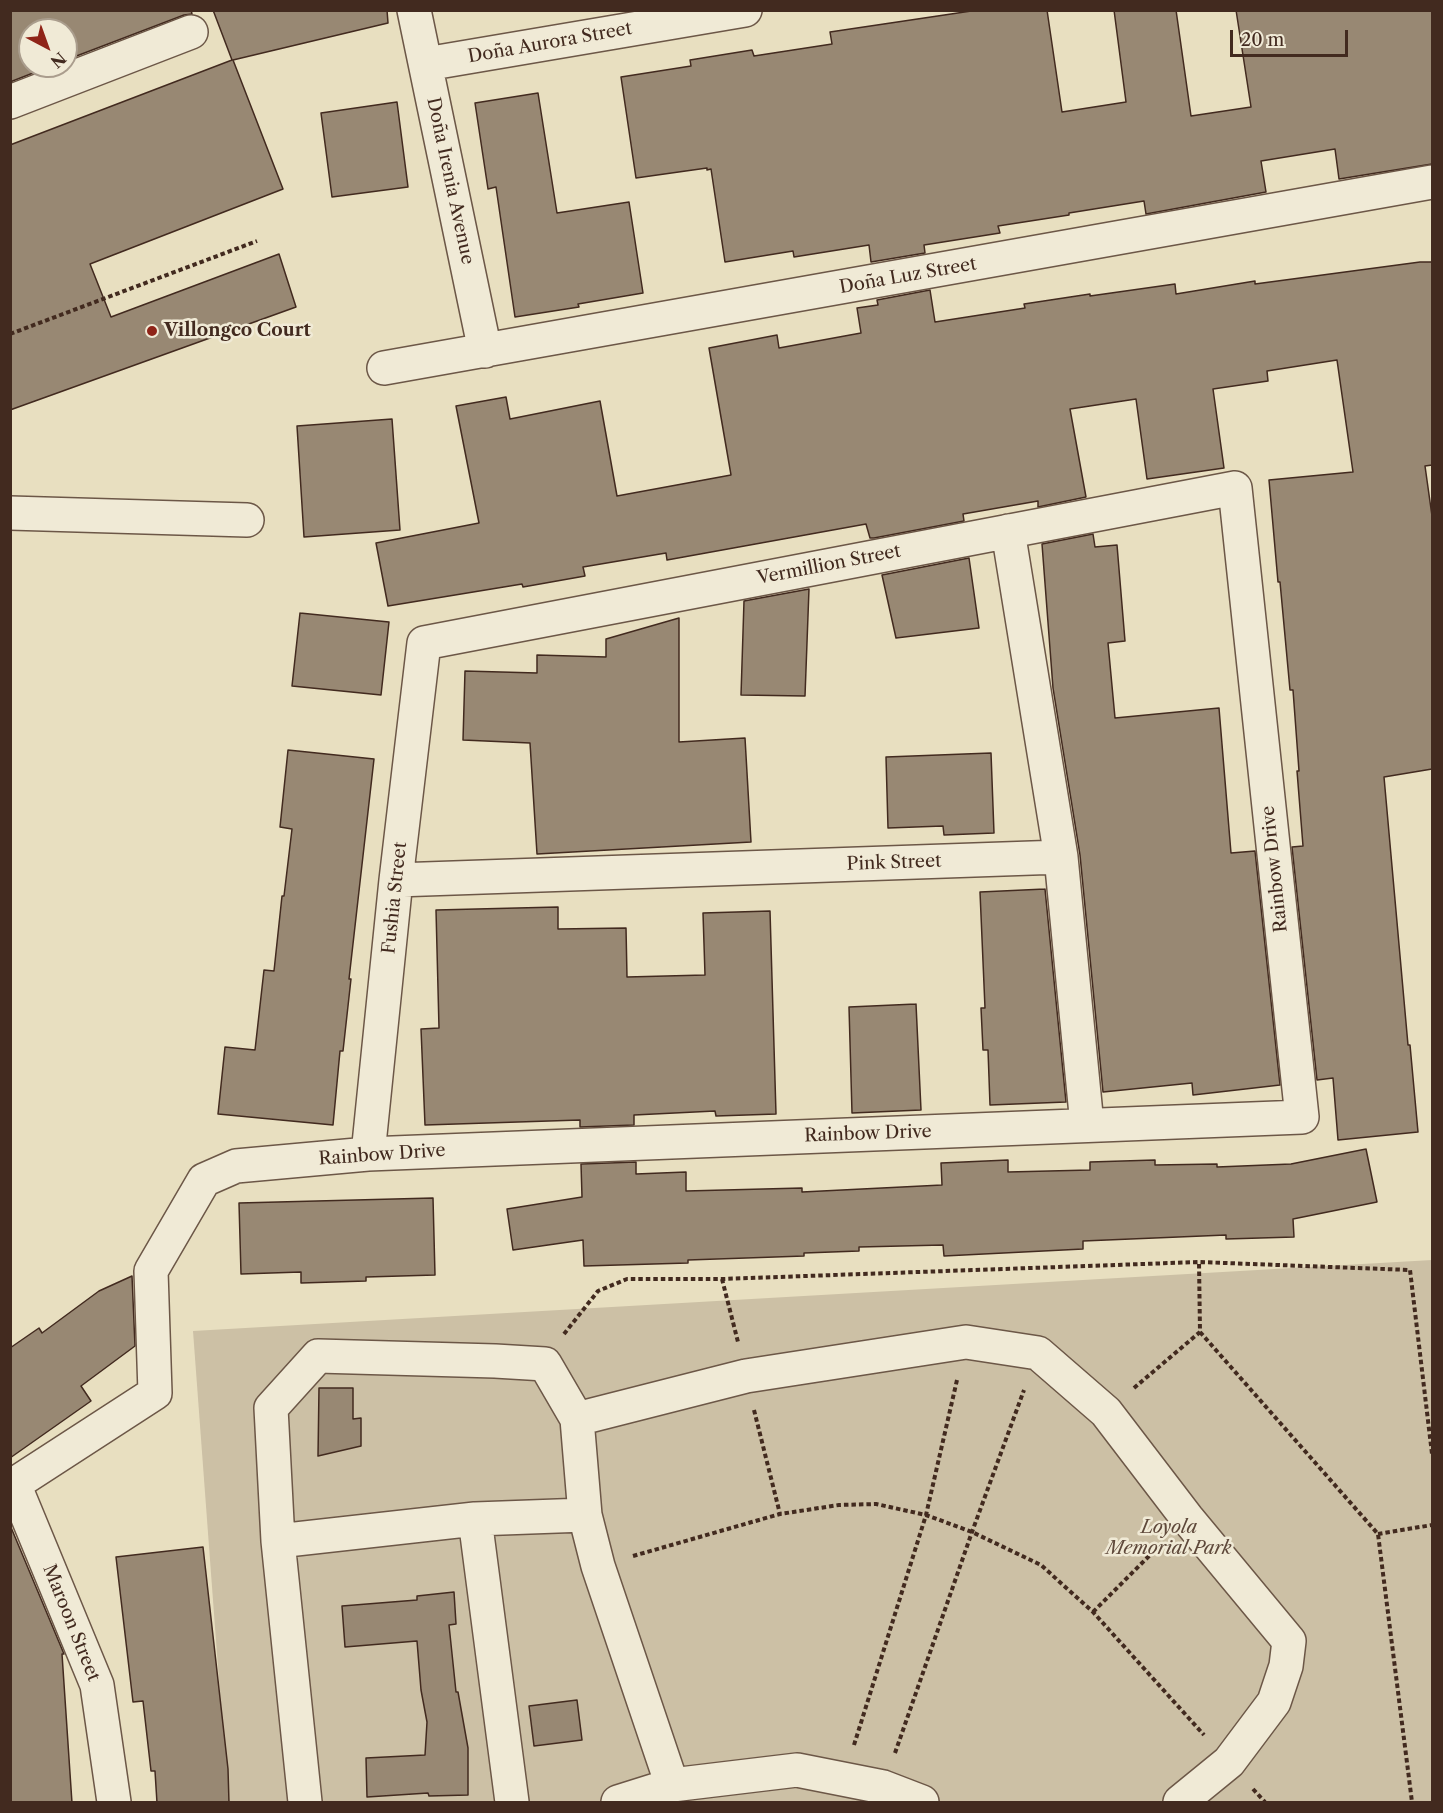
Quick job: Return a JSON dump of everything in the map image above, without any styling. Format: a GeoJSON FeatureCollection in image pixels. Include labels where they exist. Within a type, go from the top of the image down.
{"type":"FeatureCollection","features":[{"type":"Feature","properties":{"kind":"street","name":"Doña Irenia Avenue"},"geometry":{"type":"LineString","coordinates":[[414,10],[485,351]]}},
{"type":"Feature","properties":{"kind":"street","name":"Doña Aurora Street"},"geometry":{"type":"LineString","coordinates":[[426,64],[745,10]]}},
{"type":"Feature","properties":{"kind":"street"},"geometry":{"type":"LineString","coordinates":[[10,102],[191,32]]}},
{"type":"Feature","properties":{"kind":"street","name":"Doña Luz Street"},"geometry":{"type":"LineString","coordinates":[[384,368],[1432,182]]}},
{"type":"Feature","properties":{"kind":"street","name":"Vermillion Street"},"geometry":{"type":"LineString","coordinates":[[424,643],[1235,488]]}},
{"type":"Feature","properties":{"kind":"street","name":"Rainbow Drive"},"geometry":{"type":"LineString","coordinates":[[13,1486],[155,1393],[151,1271],[204,1180],[236,1166],[368,1154],[1302,1117],[1235,488]]}},
{"type":"Feature","properties":{"kind":"street"},"geometry":{"type":"LineString","coordinates":[[10,513],[247,520]]}},
{"type":"Feature","properties":{"kind":"street"},"geometry":{"type":"LineString","coordinates":[[1008,531],[1061,857],[1087,1125]]}},
{"type":"Feature","properties":{"kind":"street","name":"Fushia Street"},"geometry":{"type":"LineString","coordinates":[[368,1154],[396,880],[424,643]]}},
{"type":"Feature","properties":{"kind":"street","name":"Pink Street"},"geometry":{"type":"LineString","coordinates":[[396,880],[1061,857]]}},
{"type":"Feature","properties":{"kind":"street"},"geometry":{"type":"LineString","coordinates":[[577,1419],[746,1377],[966,1342],[1038,1353],[1106,1412],[1187,1518],[1289,1641],[1286,1666],[1274,1702],[1228,1761],[1180,1803]]}},
{"type":"Feature","properties":{"kind":"street"},"geometry":{"type":"LineString","coordinates":[[305,1803],[278,1541],[271,1408],[318,1356],[545,1364],[577,1419],[585,1515],[598,1566],[672,1785]]}},
{"type":"Feature","properties":{"kind":"street","name":"Maroon Street"},"geometry":{"type":"LineString","coordinates":[[13,1486],[97,1685],[114,1803]]}},
{"type":"Feature","properties":{"kind":"street"},"geometry":{"type":"LineString","coordinates":[[278,1541],[475,1519],[585,1515]]}},
{"type":"Feature","properties":{"kind":"street"},"geometry":{"type":"LineString","coordinates":[[475,1519],[512,1803]]}},
{"type":"Feature","properties":{"kind":"street"},"geometry":{"type":"LineString","coordinates":[[618,1803],[672,1785],[797,1770],[883,1787],[922,1803]]}},
{"type":"Feature","properties":{"kind":"path"},"geometry":{"type":"LineString","coordinates":[[10,334],[257,241]]}},
{"type":"Feature","properties":{"kind":"path"},"geometry":{"type":"LineString","coordinates":[[1199,1262],[1200,1332],[1378,1534],[1412,1803]]}},
{"type":"Feature","properties":{"kind":"path"},"geometry":{"type":"LineString","coordinates":[[545,1364],[569,1325],[598,1291],[627,1279],[722,1279],[1199,1262],[1410,1270],[1432,1454]]}},
{"type":"Feature","properties":{"kind":"path"},"geometry":{"type":"LineString","coordinates":[[1106,1412],[1200,1332]]}},
{"type":"Feature","properties":{"kind":"path"},"geometry":{"type":"LineString","coordinates":[[843,1779],[926,1515],[966,1342]]}},
{"type":"Feature","properties":{"kind":"path"},"geometry":{"type":"LineString","coordinates":[[883,1787],[972,1532],[1038,1353]]}},
{"type":"Feature","properties":{"kind":"path"},"geometry":{"type":"LineString","coordinates":[[598,1566],[780,1514],[839,1505],[876,1504],[926,1515],[972,1532],[1041,1564],[1092,1612],[1265,1803]]}},
{"type":"Feature","properties":{"kind":"path"},"geometry":{"type":"LineString","coordinates":[[1092,1612],[1187,1518]]}},
{"type":"Feature","properties":{"kind":"path"},"geometry":{"type":"LineString","coordinates":[[1378,1534],[1432,1525]]}},
{"type":"Feature","properties":{"kind":"green space","name":"Loyola Memorial Park"},"geometry":{"type":"Polygon","coordinates":[[[1432,1260],[1432,1802],[228,1802],[193,1331],[1432,1260]]]}},
{"type":"Feature","properties":{"kind":"building"},"geometry":{"type":"Polygon","coordinates":[[[10,10],[191,10],[192,14],[78,55],[78,18],[18,18],[18,78],[20,78],[10,82],[10,10]]]}},
{"type":"Feature","properties":{"kind":"building"},"geometry":{"type":"Polygon","coordinates":[[[213,10],[387,10],[388,23],[233,60],[283,189],[90,264],[111,317],[279,254],[296,307],[10,410],[10,145],[232,60],[213,10]]]}},
{"type":"Feature","properties":{"kind":"building"},"geometry":{"type":"Polygon","coordinates":[[[978,10],[1047,10],[1062,112],[1126,102],[1114,10],[1176,10],[1191,116],[1251,107],[1236,10],[1432,10],[1432,164],[1339,179],[1335,149],[1261,161],[1266,192],[1146,214],[1144,201],[1069,213],[1069,215],[998,226],[1000,233],[924,245],[925,253],[871,262],[869,245],[794,257],[793,251],[725,262],[711,169],[636,178],[621,77],[691,66],[690,60],[752,50],[754,56],[832,44],[830,32],[978,10]]]}},
{"type":"Feature","properties":{"kind":"building"},"geometry":{"type":"Polygon","coordinates":[[[538,93],[557,213],[629,202],[643,293],[578,304],[579,307],[515,317],[496,187],[488,189],[475,103],[538,93]]]}},
{"type":"Feature","properties":{"kind":"building"},"geometry":{"type":"Polygon","coordinates":[[[397,102],[408,187],[332,197],[321,113],[397,102]]]}},
{"type":"Feature","properties":{"kind":"building"},"geometry":{"type":"Polygon","coordinates":[[[1432,262],[1432,465],[1425,466],[1432,516],[1432,769],[1384,777],[1418,1132],[1338,1140],[1333,1078],[1317,1080],[1292,847],[1303,846],[1297,771],[1299,771],[1293,690],[1290,690],[1269,480],[1353,472],[1337,360],[1267,371],[1268,381],[1213,389],[1224,468],[1147,479],[1136,399],[1070,409],[1086,497],[1038,507],[1038,501],[963,514],[964,521],[874,538],[870,538],[866,524],[667,560],[666,553],[583,567],[585,576],[388,606],[376,543],[479,523],[456,406],[506,397],[510,419],[600,401],[617,496],[731,475],[709,348],[777,335],[779,348],[861,333],[857,308],[878,305],[877,300],[930,290],[935,322],[1025,308],[1024,304],[1090,294],[1090,296],[1175,284],[1176,294],[1255,281],[1255,284],[1432,262]]]}},
{"type":"Feature","properties":{"kind":"building"},"geometry":{"type":"Polygon","coordinates":[[[392,419],[400,530],[304,537],[297,426],[392,419]]]}},
{"type":"Feature","properties":{"kind":"building"},"geometry":{"type":"Polygon","coordinates":[[[1093,534],[1095,547],[1117,545],[1125,641],[1108,643],[1115,718],[1219,708],[1231,853],[1255,851],[1280,1085],[1193,1095],[1192,1083],[1103,1092],[1080,855],[1053,688],[1042,544],[1093,534]]]}},
{"type":"Feature","properties":{"kind":"building"},"geometry":{"type":"Polygon","coordinates":[[[969,558],[979,628],[896,638],[882,575],[969,558]]]}},
{"type":"Feature","properties":{"kind":"building"},"geometry":{"type":"Polygon","coordinates":[[[809,589],[805,696],[741,695],[744,601],[809,589]]]}},
{"type":"Feature","properties":{"kind":"building"},"geometry":{"type":"Polygon","coordinates":[[[300,613],[389,622],[381,695],[292,686],[300,613]]]}},
{"type":"Feature","properties":{"kind":"building"},"geometry":{"type":"Polygon","coordinates":[[[679,618],[679,742],[745,738],[751,842],[537,854],[530,743],[463,740],[465,671],[537,673],[537,655],[606,657],[606,639],[679,618]]]}},
{"type":"Feature","properties":{"kind":"building"},"geometry":{"type":"Polygon","coordinates":[[[288,750],[374,759],[333,1125],[218,1114],[225,1047],[255,1050],[264,970],[274,971],[292,829],[280,827],[288,750]]]}},
{"type":"Feature","properties":{"kind":"building"},"geometry":{"type":"Polygon","coordinates":[[[991,753],[994,833],[944,835],[943,826],[888,828],[886,757],[991,753]]]}},
{"type":"Feature","properties":{"kind":"building"},"geometry":{"type":"Polygon","coordinates":[[[1045,889],[1066,1102],[990,1105],[988,1050],[983,1050],[981,1008],[985,1008],[980,892],[1045,889]]]}},
{"type":"Feature","properties":{"kind":"building"},"geometry":{"type":"Polygon","coordinates":[[[558,907],[558,929],[626,928],[627,977],[705,975],[703,913],[770,911],[776,1114],[716,1116],[715,1111],[634,1115],[634,1125],[580,1127],[580,1120],[425,1125],[421,1029],[439,1028],[436,910],[558,907]]]}},
{"type":"Feature","properties":{"kind":"building"},"geometry":{"type":"Polygon","coordinates":[[[916,1004],[921,1110],[852,1113],[849,1007],[916,1004]]]}},
{"type":"Feature","properties":{"kind":"building"},"geometry":{"type":"Polygon","coordinates":[[[1366,1149],[1377,1202],[1293,1219],[1294,1237],[1226,1239],[1226,1235],[1083,1241],[1083,1249],[944,1256],[943,1245],[859,1247],[859,1251],[804,1253],[804,1256],[584,1266],[583,1240],[513,1250],[507,1209],[582,1197],[581,1164],[636,1162],[636,1174],[686,1172],[686,1191],[802,1188],[802,1192],[942,1185],[941,1163],[1008,1160],[1008,1172],[1090,1170],[1090,1162],[1155,1160],[1155,1165],[1217,1164],[1217,1167],[1291,1164],[1366,1149]]]}},
{"type":"Feature","properties":{"kind":"building"},"geometry":{"type":"Polygon","coordinates":[[[433,1198],[435,1275],[366,1277],[366,1281],[301,1283],[301,1272],[241,1274],[239,1203],[433,1198]]]}},
{"type":"Feature","properties":{"kind":"building"},"geometry":{"type":"Polygon","coordinates":[[[132,1276],[135,1346],[81,1386],[91,1401],[10,1458],[10,1348],[39,1328],[42,1333],[99,1291],[132,1276]]]}},
{"type":"Feature","properties":{"kind":"building"},"geometry":{"type":"Polygon","coordinates":[[[319,1388],[353,1388],[353,1419],[361,1418],[361,1446],[318,1456],[319,1388]]]}},
{"type":"Feature","properties":{"kind":"building"},"geometry":{"type":"Polygon","coordinates":[[[10,1525],[64,1654],[62,1654],[72,1803],[10,1803],[10,1525]]]}},
{"type":"Feature","properties":{"kind":"building"},"geometry":{"type":"Polygon","coordinates":[[[203,1547],[228,1769],[229,1803],[157,1803],[155,1771],[151,1771],[143,1701],[133,1702],[116,1557],[203,1547]]]}},
{"type":"Feature","properties":{"kind":"building"},"geometry":{"type":"Polygon","coordinates":[[[454,1592],[456,1624],[449,1625],[456,1692],[458,1692],[468,1748],[468,1795],[429,1796],[428,1793],[367,1797],[366,1758],[425,1755],[427,1722],[421,1690],[417,1641],[345,1647],[342,1606],[417,1600],[417,1596],[454,1592]]]}},
{"type":"Feature","properties":{"kind":"building"},"geometry":{"type":"Polygon","coordinates":[[[577,1700],[582,1740],[534,1746],[529,1706],[577,1700]]]}},
{"type":"Feature","properties":{"kind":"place","name":"Villongco Court"},"geometry":{"type":"Point","coordinates":[152,331]}}]}
